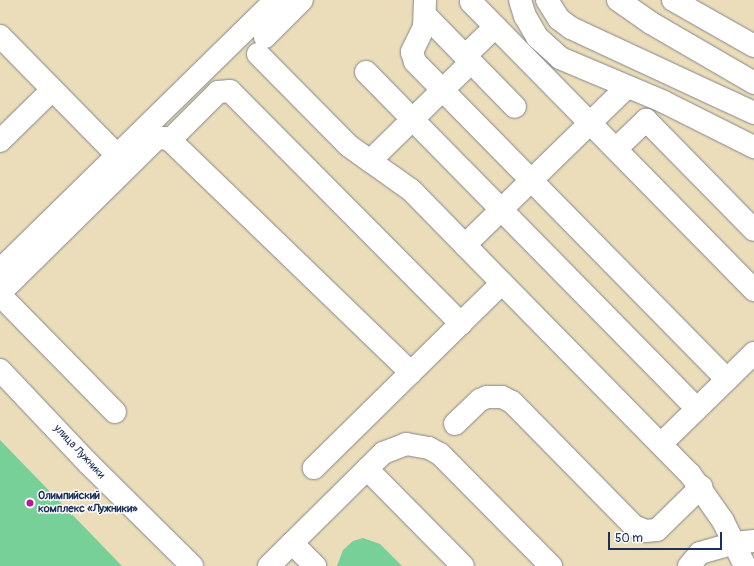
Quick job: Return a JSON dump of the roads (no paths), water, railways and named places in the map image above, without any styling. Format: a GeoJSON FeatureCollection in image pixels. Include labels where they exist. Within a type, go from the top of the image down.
{"type":"FeatureCollection","features":[{"type":"Feature","properties":{"kind":"main road"},"geometry":{"type":"LineString","coordinates":[[0,270],[276,0]]}},
{"type":"Feature","properties":{"kind":"main road"},"geometry":{"type":"LineString","coordinates":[[302,0],[262,46],[349,146],[411,190],[661,444],[701,487],[744,542],[745,566]]}},
{"type":"Feature","properties":{"kind":"main road"},"geometry":{"type":"LineString","coordinates":[[520,0],[531,29],[547,48],[560,58],[626,88],[664,102],[754,147]]}},
{"type":"Feature","properties":{"kind":"main road"},"geometry":{"type":"LineString","coordinates":[[547,0],[559,20],[571,28],[754,113]]}},
{"type":"Feature","properties":{"kind":"main road"},"geometry":{"type":"LineString","coordinates":[[618,0],[651,23],[754,83]]}},
{"type":"Feature","properties":{"kind":"main road"},"geometry":{"type":"LineString","coordinates":[[673,0],[754,46]]}},
{"type":"Feature","properties":{"kind":"main road"},"geometry":{"type":"LineString","coordinates":[[471,2],[754,290]]}},
{"type":"Feature","properties":{"kind":"main road"},"geometry":{"type":"LineString","coordinates":[[426,8],[468,59],[515,107]]}},
{"type":"Feature","properties":{"kind":"main road"},"geometry":{"type":"LineString","coordinates":[[426,8],[412,57],[442,90],[727,379]]}},
{"type":"Feature","properties":{"kind":"main road"},"geometry":{"type":"LineString","coordinates":[[370,161],[442,90],[495,27]]}},
{"type":"Feature","properties":{"kind":"main road"},"geometry":{"type":"LineString","coordinates":[[0,36],[117,156]]}},
{"type":"Feature","properties":{"kind":"main road"},"geometry":{"type":"LineString","coordinates":[[366,72],[697,409]]}},
{"type":"Feature","properties":{"kind":"main road"},"geometry":{"type":"LineString","coordinates":[[465,245],[626,88]]}},
{"type":"Feature","properties":{"kind":"main road"},"geometry":{"type":"LineString","coordinates":[[0,141],[52,90]]}},
{"type":"Feature","properties":{"kind":"main road"},"geometry":{"type":"LineString","coordinates":[[170,140],[218,92],[230,91],[461,324]]}},
{"type":"Feature","properties":{"kind":"main road"},"geometry":{"type":"LineString","coordinates":[[616,149],[664,102]]}},
{"type":"Feature","properties":{"kind":"main road"},"geometry":{"type":"LineString","coordinates":[[646,120],[754,230]]}},
{"type":"Feature","properties":{"kind":"main road"},"geometry":{"type":"LineString","coordinates":[[115,412],[0,294],[156,139],[170,140],[411,373]]}},
{"type":"Feature","properties":{"kind":"main road"},"geometry":{"type":"LineString","coordinates":[[314,468],[502,283]]}},
{"type":"Feature","properties":{"kind":"main road"},"geometry":{"type":"LineString","coordinates":[[661,444],[754,353]]}},
{"type":"Feature","properties":{"kind":"main road","name":"улица Лужники"},"geometry":{"type":"LineString","coordinates":[[0,370],[89,464],[192,566]]}},
{"type":"Feature","properties":{"kind":"main road"},"geometry":{"type":"LineString","coordinates":[[455,424],[480,400],[487,397],[502,397],[512,402],[634,526],[645,531],[657,530],[701,487]]}},
{"type":"Feature","properties":{"kind":"main road"},"geometry":{"type":"LineString","coordinates":[[269,566],[383,453],[393,447],[416,444],[429,448],[440,454],[551,566]]}},
{"type":"Feature","properties":{"kind":"main road"},"geometry":{"type":"LineString","coordinates":[[367,470],[463,566]]}},
{"type":"Feature","properties":{"kind":"main road"},"geometry":{"type":"LineString","coordinates":[[672,566],[744,542]]}},
{"type":"Feature","properties":{"kind":"main road"},"geometry":{"type":"LineString","coordinates":[[292,543],[315,566]]}},
{"type":"Feature","properties":{"kind":"place","name":"Олимпийский комплекс «Лужники»"},"geometry":{"type":"Point","coordinates":[30,503]}}]}
